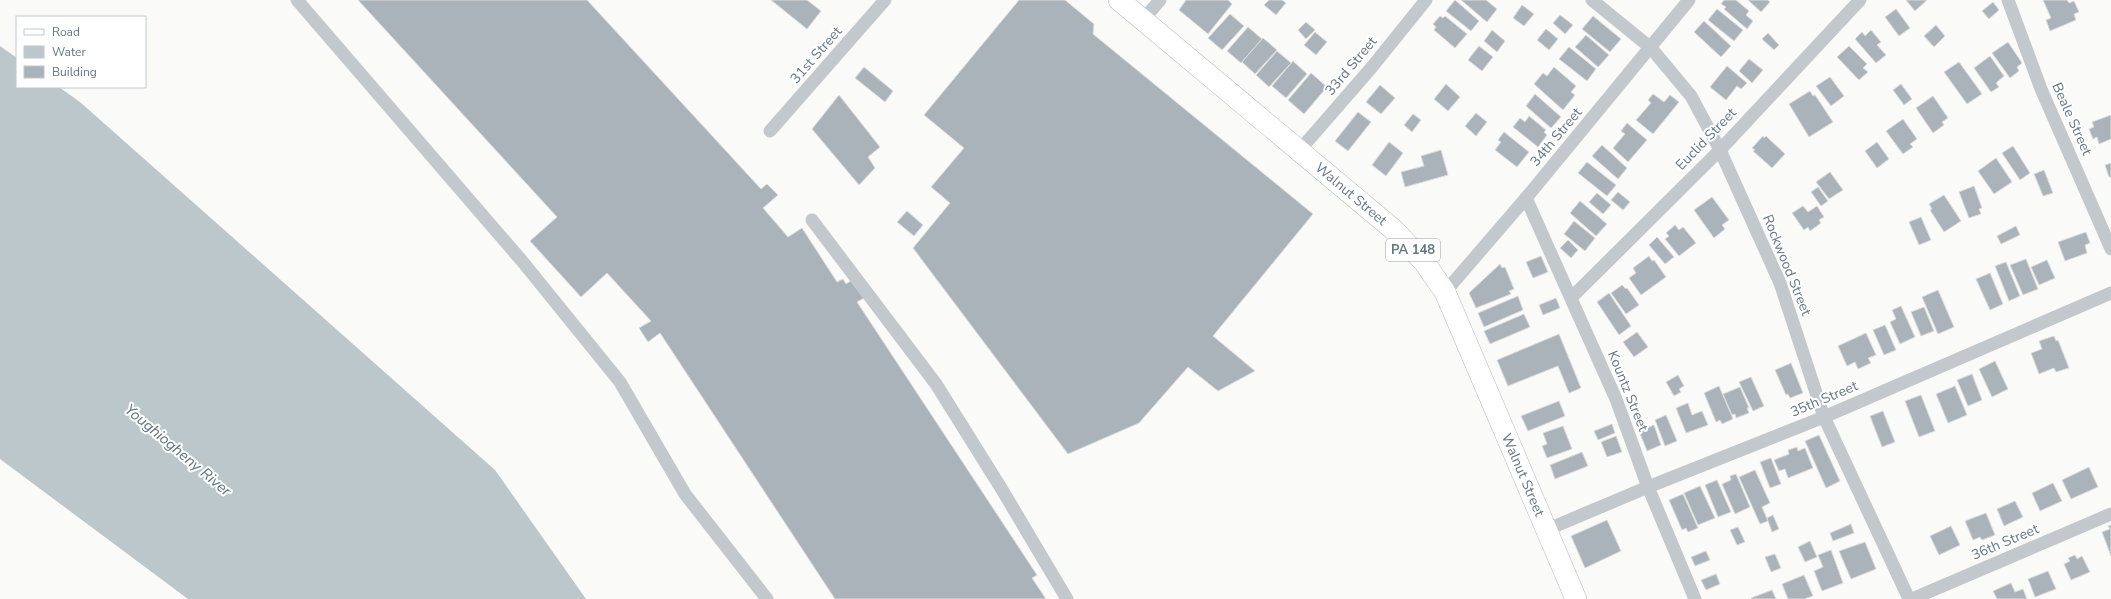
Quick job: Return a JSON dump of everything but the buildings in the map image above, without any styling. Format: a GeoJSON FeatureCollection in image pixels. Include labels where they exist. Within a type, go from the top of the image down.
{"type":"FeatureCollection","features":[{"type":"Feature","properties":{"kind":"main road","name":"Walnut Street"},"geometry":{"type":"LineString","coordinates":[[1119,0],[1394,230],[1424,262],[1445,292],[1576,599]]}},
{"type":"Feature","properties":{"kind":"street"},"geometry":{"type":"LineString","coordinates":[[297,0],[522,261],[620,382],[685,494],[767,599]]}},
{"type":"Feature","properties":{"kind":"street","name":"31st Street"},"geometry":{"type":"LineString","coordinates":[[770,131],[885,0]]}},
{"type":"Feature","properties":{"kind":"street"},"geometry":{"type":"LineString","coordinates":[[1143,20],[1160,0]]}},
{"type":"Feature","properties":{"kind":"street","name":"33rd Street"},"geometry":{"type":"LineString","coordinates":[[1299,151],[1372,68],[1426,0]]}},
{"type":"Feature","properties":{"kind":"street","name":"Rockwood Street"},"geometry":{"type":"LineString","coordinates":[[1592,0],[1651,48],[1691,96],[1720,150],[1780,283],[1824,417],[1910,599]]}},
{"type":"Feature","properties":{"kind":"street","name":"34th Street"},"geometry":{"type":"LineString","coordinates":[[1445,292],[1526,198],[1689,0]]}},
{"type":"Feature","properties":{"kind":"street","name":"Euclid Street"},"geometry":{"type":"LineString","coordinates":[[1572,297],[1720,150],[1860,0]]}},
{"type":"Feature","properties":{"kind":"street","name":"Beale Street"},"geometry":{"type":"LineString","coordinates":[[2008,0],[2041,89],[2111,249]]}},
{"type":"Feature","properties":{"kind":"street","name":"Kountz Street"},"geometry":{"type":"LineString","coordinates":[[1526,198],[1572,297],[1616,399],[1648,487],[1695,599]]}},
{"type":"Feature","properties":{"kind":"street"},"geometry":{"type":"LineString","coordinates":[[812,220],[936,384],[1001,488],[1067,599]]}},
{"type":"Feature","properties":{"kind":"street","name":"35th Street"},"geometry":{"type":"LineString","coordinates":[[1546,530],[1648,487],[1824,417],[2111,293]]}},
{"type":"Feature","properties":{"kind":"street","name":"36th Street"},"geometry":{"type":"LineString","coordinates":[[1910,599],[2111,514]]}},
{"type":"Feature","properties":{"kind":"water","name":"Youghiogheny River"},"geometry":{"type":"Polygon","coordinates":[[[0,46],[16,57],[16,88],[60,88],[80,102],[495,470],[586,599],[188,599],[0,459],[0,46]]]}}]}
